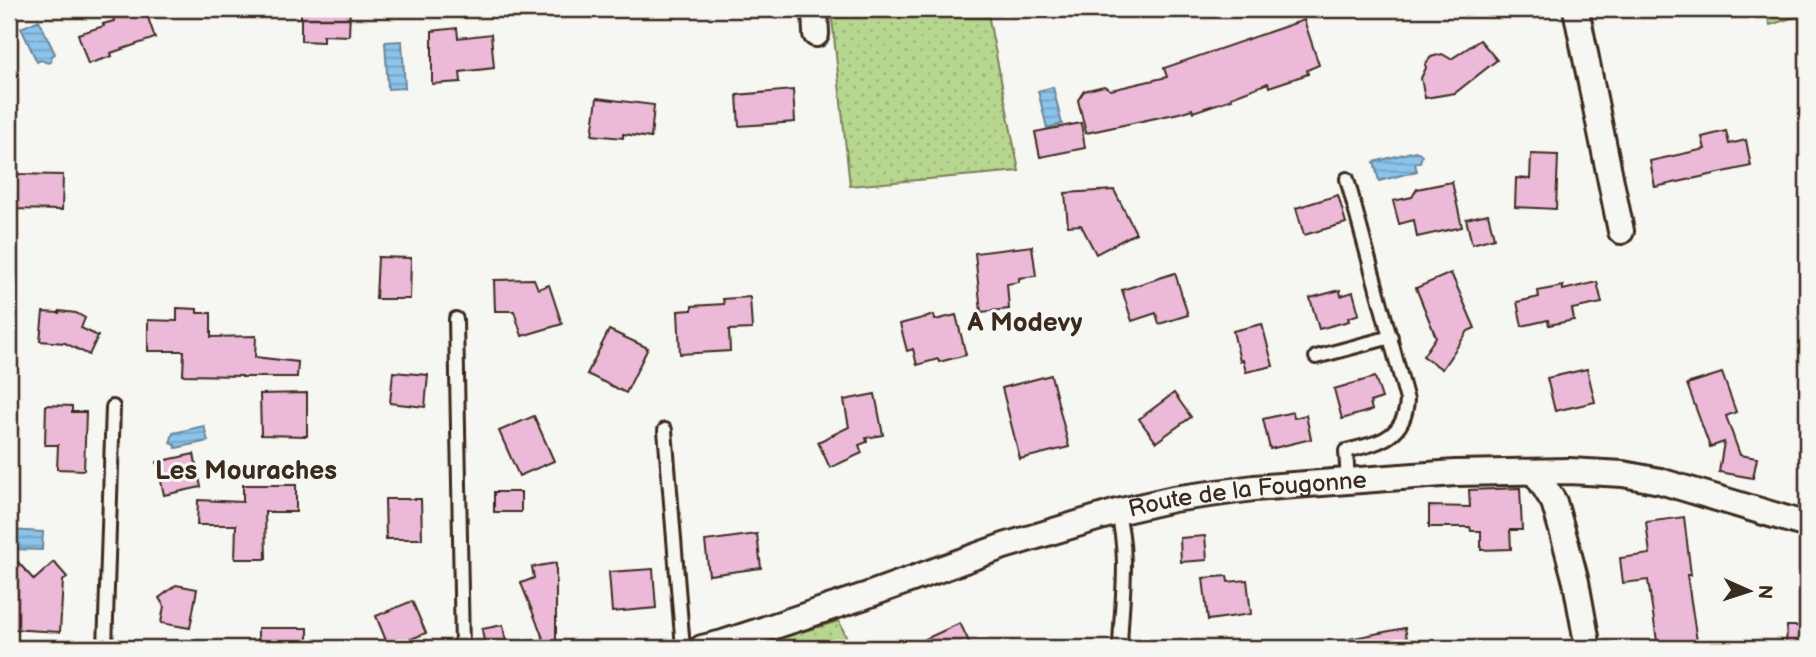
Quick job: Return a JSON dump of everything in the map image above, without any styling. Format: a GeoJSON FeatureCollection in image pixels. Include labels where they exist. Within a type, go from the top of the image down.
{"type":"FeatureCollection","features":[{"type":"Feature","properties":{"kind":"street"},"geometry":{"type":"LineString","coordinates":[[815,9],[816,34]]}},
{"type":"Feature","properties":{"kind":"street"},"geometry":{"type":"LineString","coordinates":[[1576,9],[1620,231]]}},
{"type":"Feature","properties":{"kind":"street","name":"Route de la Fougonne"},"geometry":{"type":"LineString","coordinates":[[702,648],[864,596],[1004,546],[1117,512],[1173,499],[1254,488],[1455,473],[1569,471],[1623,474],[1660,481],[1807,525]]}},
{"type":"Feature","properties":{"kind":"street"},"geometry":{"type":"LineString","coordinates":[[1535,472],[1554,502],[1576,582],[1588,648]]}},
{"type":"Feature","properties":{"kind":"lane"},"geometry":{"type":"LineString","coordinates":[[1347,178],[1406,393],[1406,408],[1399,426],[1387,439],[1346,451],[1348,481]]}},
{"type":"Feature","properties":{"kind":"lane"},"geometry":{"type":"LineString","coordinates":[[456,319],[462,648]]}},
{"type":"Feature","properties":{"kind":"lane"},"geometry":{"type":"LineString","coordinates":[[1316,357],[1391,337]]}},
{"type":"Feature","properties":{"kind":"lane"},"geometry":{"type":"LineString","coordinates":[[105,648],[113,407]]}},
{"type":"Feature","properties":{"kind":"lane"},"geometry":{"type":"LineString","coordinates":[[665,430],[683,648]]}},
{"type":"Feature","properties":{"kind":"lane"},"geometry":{"type":"LineString","coordinates":[[1117,512],[1125,549],[1120,648]]}},
{"type":"Feature","properties":{"kind":"green space"},"geometry":{"type":"Polygon","coordinates":[[[831,9],[987,9],[1019,171],[850,186],[831,9]]]}},
{"type":"Feature","properties":{"kind":"green space"},"geometry":{"type":"Polygon","coordinates":[[[1765,9],[1807,9],[1807,13],[1770,25],[1765,9]]]}},
{"type":"Feature","properties":{"kind":"green space"},"geometry":{"type":"Polygon","coordinates":[[[839,621],[851,648],[746,648],[839,621]]]}},
{"type":"Feature","properties":{"kind":"water"},"geometry":{"type":"Polygon","coordinates":[[[39,20],[55,54],[48,63],[41,60],[37,62],[21,28],[39,20]]]}},
{"type":"Feature","properties":{"kind":"water"},"geometry":{"type":"Polygon","coordinates":[[[402,41],[405,88],[388,89],[385,42],[402,41]]]}},
{"type":"Feature","properties":{"kind":"water"},"geometry":{"type":"Polygon","coordinates":[[[1053,87],[1062,124],[1047,128],[1038,91],[1053,87]]]}},
{"type":"Feature","properties":{"kind":"water"},"geometry":{"type":"Polygon","coordinates":[[[1415,151],[1422,156],[1420,162],[1415,164],[1417,171],[1379,181],[1374,162],[1415,151]]]}},
{"type":"Feature","properties":{"kind":"water"},"geometry":{"type":"Polygon","coordinates":[[[204,426],[208,441],[176,448],[170,443],[173,433],[204,426]]]}},
{"type":"Feature","properties":{"kind":"water"},"geometry":{"type":"Polygon","coordinates":[[[9,530],[43,532],[42,550],[12,549],[9,552],[9,530]]]}},
{"type":"Feature","properties":{"kind":"building"},"geometry":{"type":"Polygon","coordinates":[[[145,9],[155,38],[88,64],[78,34],[104,26],[103,24],[114,21],[113,17],[145,9]]]}},
{"type":"Feature","properties":{"kind":"building"},"geometry":{"type":"Polygon","coordinates":[[[301,9],[350,9],[349,36],[323,35],[323,42],[301,41],[301,9]]]}},
{"type":"Feature","properties":{"kind":"building"},"geometry":{"type":"Polygon","coordinates":[[[1304,20],[1319,65],[1307,70],[1308,74],[1269,87],[1268,83],[1193,112],[1192,109],[1086,133],[1078,100],[1084,91],[1104,86],[1111,90],[1167,77],[1164,68],[1304,20]]]}},
{"type":"Feature","properties":{"kind":"building"},"geometry":{"type":"Polygon","coordinates":[[[457,28],[458,38],[491,34],[494,68],[460,72],[461,82],[432,84],[432,31],[457,28]]]}},
{"type":"Feature","properties":{"kind":"building"},"geometry":{"type":"Polygon","coordinates":[[[1480,40],[1497,60],[1455,93],[1425,98],[1421,78],[1425,64],[1431,57],[1442,54],[1451,59],[1480,40]]]}},
{"type":"Feature","properties":{"kind":"building"},"geometry":{"type":"Polygon","coordinates":[[[793,90],[795,122],[739,126],[737,95],[793,90]]]}},
{"type":"Feature","properties":{"kind":"building"},"geometry":{"type":"Polygon","coordinates":[[[597,98],[654,105],[651,138],[623,134],[623,138],[592,135],[597,98]]]}},
{"type":"Feature","properties":{"kind":"building"},"geometry":{"type":"Polygon","coordinates":[[[1081,123],[1085,148],[1040,157],[1035,132],[1081,123]]]}},
{"type":"Feature","properties":{"kind":"building"},"geometry":{"type":"Polygon","coordinates":[[[1726,131],[1729,144],[1746,140],[1751,166],[1655,187],[1650,161],[1705,149],[1702,137],[1726,131]]]}},
{"type":"Feature","properties":{"kind":"building"},"geometry":{"type":"Polygon","coordinates":[[[1531,154],[1558,155],[1556,209],[1515,207],[1516,178],[1530,179],[1531,154]]]}},
{"type":"Feature","properties":{"kind":"building"},"geometry":{"type":"Polygon","coordinates":[[[12,174],[63,175],[62,210],[9,209],[12,174]]]}},
{"type":"Feature","properties":{"kind":"building"},"geometry":{"type":"Polygon","coordinates":[[[1452,182],[1462,227],[1417,237],[1414,220],[1399,224],[1393,201],[1412,197],[1417,189],[1452,182]]]}},
{"type":"Feature","properties":{"kind":"building"},"geometry":{"type":"Polygon","coordinates":[[[1114,190],[1136,233],[1096,254],[1081,225],[1068,226],[1065,193],[1114,190]]]}},
{"type":"Feature","properties":{"kind":"building"},"geometry":{"type":"Polygon","coordinates":[[[1338,195],[1346,223],[1304,235],[1296,208],[1338,195]]]}},
{"type":"Feature","properties":{"kind":"building"},"geometry":{"type":"Polygon","coordinates":[[[1488,214],[1494,238],[1472,244],[1466,219],[1488,214]]]}},
{"type":"Feature","properties":{"kind":"building"},"geometry":{"type":"Polygon","coordinates":[[[1032,246],[1036,276],[1019,278],[1019,282],[1007,284],[1009,309],[981,312],[975,253],[1032,246]]]}},
{"type":"Feature","properties":{"kind":"building"},"geometry":{"type":"Polygon","coordinates":[[[378,257],[411,258],[410,299],[376,299],[378,257]]]}},
{"type":"Feature","properties":{"kind":"building"},"geometry":{"type":"Polygon","coordinates":[[[1175,273],[1188,315],[1159,324],[1156,313],[1132,321],[1122,290],[1175,273]]]}},
{"type":"Feature","properties":{"kind":"building"},"geometry":{"type":"Polygon","coordinates":[[[1451,273],[1475,328],[1468,331],[1442,369],[1423,356],[1436,337],[1416,288],[1451,273]]]}},
{"type":"Feature","properties":{"kind":"building"},"geometry":{"type":"Polygon","coordinates":[[[534,279],[538,289],[549,285],[562,324],[522,336],[514,311],[495,311],[494,280],[534,279]]]}},
{"type":"Feature","properties":{"kind":"building"},"geometry":{"type":"Polygon","coordinates":[[[1597,282],[1602,303],[1572,309],[1574,320],[1549,325],[1548,320],[1522,326],[1517,302],[1539,297],[1538,291],[1563,286],[1563,290],[1597,282]]]}},
{"type":"Feature","properties":{"kind":"building"},"geometry":{"type":"Polygon","coordinates":[[[1340,290],[1341,296],[1353,292],[1359,314],[1348,318],[1349,321],[1319,329],[1310,298],[1340,290]]]}},
{"type":"Feature","properties":{"kind":"building"},"geometry":{"type":"Polygon","coordinates":[[[750,297],[752,329],[729,330],[730,351],[680,354],[678,311],[692,310],[692,306],[724,304],[723,299],[750,297]]]}},
{"type":"Feature","properties":{"kind":"building"},"geometry":{"type":"Polygon","coordinates":[[[177,308],[211,313],[211,337],[256,336],[255,357],[298,362],[297,377],[183,375],[184,351],[148,351],[148,320],[177,321],[177,308]]]}},
{"type":"Feature","properties":{"kind":"building"},"geometry":{"type":"Polygon","coordinates":[[[43,312],[76,313],[85,318],[81,328],[98,336],[89,355],[65,343],[40,341],[43,312]]]}},
{"type":"Feature","properties":{"kind":"building"},"geometry":{"type":"Polygon","coordinates":[[[934,315],[935,320],[956,315],[966,355],[917,365],[913,349],[907,351],[900,324],[934,315]]]}},
{"type":"Feature","properties":{"kind":"building"},"geometry":{"type":"Polygon","coordinates":[[[1262,324],[1273,366],[1246,372],[1243,360],[1240,361],[1233,331],[1262,324]]]}},
{"type":"Feature","properties":{"kind":"building"},"geometry":{"type":"Polygon","coordinates":[[[609,330],[648,348],[626,393],[587,374],[609,330]]]}},
{"type":"Feature","properties":{"kind":"building"},"geometry":{"type":"Polygon","coordinates":[[[1587,369],[1595,402],[1555,411],[1547,378],[1587,369]]]}},
{"type":"Feature","properties":{"kind":"building"},"geometry":{"type":"Polygon","coordinates":[[[393,372],[428,375],[425,407],[390,403],[393,372]]]}},
{"type":"Feature","properties":{"kind":"building"},"geometry":{"type":"Polygon","coordinates":[[[1722,373],[1736,412],[1726,416],[1740,455],[1757,458],[1753,478],[1719,472],[1724,442],[1710,447],[1687,384],[1722,373]]]}},
{"type":"Feature","properties":{"kind":"building"},"geometry":{"type":"Polygon","coordinates":[[[1051,375],[1069,447],[1020,459],[1002,388],[1051,375]]]}},
{"type":"Feature","properties":{"kind":"building"},"geometry":{"type":"Polygon","coordinates":[[[1375,377],[1382,398],[1370,402],[1372,410],[1342,419],[1334,389],[1375,377]]]}},
{"type":"Feature","properties":{"kind":"building"},"geometry":{"type":"Polygon","coordinates":[[[307,393],[307,436],[261,435],[260,394],[307,393]]]}},
{"type":"Feature","properties":{"kind":"building"},"geometry":{"type":"Polygon","coordinates":[[[1174,393],[1191,417],[1156,442],[1139,419],[1174,393]]]}},
{"type":"Feature","properties":{"kind":"building"},"geometry":{"type":"Polygon","coordinates":[[[875,394],[883,435],[866,438],[867,442],[859,445],[862,453],[830,468],[818,442],[849,427],[844,400],[875,394]]]}},
{"type":"Feature","properties":{"kind":"building"},"geometry":{"type":"Polygon","coordinates":[[[46,405],[72,406],[72,412],[86,412],[84,470],[57,469],[58,445],[45,445],[46,405]]]}},
{"type":"Feature","properties":{"kind":"building"},"geometry":{"type":"Polygon","coordinates":[[[1293,412],[1294,418],[1306,415],[1311,439],[1270,449],[1263,419],[1293,412]]]}},
{"type":"Feature","properties":{"kind":"building"},"geometry":{"type":"Polygon","coordinates":[[[534,416],[554,461],[519,476],[499,431],[534,416]]]}},
{"type":"Feature","properties":{"kind":"building"},"geometry":{"type":"Polygon","coordinates":[[[194,454],[201,487],[164,495],[157,462],[194,454]]]}},
{"type":"Feature","properties":{"kind":"building"},"geometry":{"type":"Polygon","coordinates":[[[243,485],[296,485],[296,512],[265,512],[266,559],[235,559],[236,525],[197,525],[198,500],[243,502],[243,485]]]}},
{"type":"Feature","properties":{"kind":"building"},"geometry":{"type":"Polygon","coordinates":[[[1520,488],[1522,530],[1510,530],[1511,549],[1481,550],[1481,531],[1471,531],[1470,527],[1429,527],[1429,506],[1470,507],[1469,490],[1520,488]]]}},
{"type":"Feature","properties":{"kind":"building"},"geometry":{"type":"Polygon","coordinates":[[[494,492],[521,492],[521,512],[494,512],[494,492]]]}},
{"type":"Feature","properties":{"kind":"building"},"geometry":{"type":"Polygon","coordinates":[[[385,499],[421,499],[422,539],[386,539],[385,499]]]}},
{"type":"Feature","properties":{"kind":"building"},"geometry":{"type":"Polygon","coordinates":[[[1684,517],[1691,575],[1687,575],[1698,648],[1658,648],[1648,580],[1623,583],[1620,558],[1650,554],[1646,522],[1684,517]]]}},
{"type":"Feature","properties":{"kind":"building"},"geometry":{"type":"Polygon","coordinates":[[[757,534],[761,568],[709,575],[705,541],[757,534]]]}},
{"type":"Feature","properties":{"kind":"building"},"geometry":{"type":"Polygon","coordinates":[[[1205,536],[1207,560],[1181,562],[1180,538],[1205,536]]]}},
{"type":"Feature","properties":{"kind":"building"},"geometry":{"type":"Polygon","coordinates":[[[9,552],[34,580],[54,562],[67,577],[63,581],[60,632],[9,629],[9,552]]]}},
{"type":"Feature","properties":{"kind":"building"},"geometry":{"type":"Polygon","coordinates":[[[556,563],[556,648],[547,648],[521,583],[534,578],[532,567],[556,563]]]}},
{"type":"Feature","properties":{"kind":"building"},"geometry":{"type":"Polygon","coordinates":[[[653,569],[656,608],[612,612],[609,572],[653,569]]]}},
{"type":"Feature","properties":{"kind":"building"},"geometry":{"type":"Polygon","coordinates":[[[1227,576],[1228,582],[1247,580],[1251,614],[1208,620],[1203,578],[1227,576]]]}},
{"type":"Feature","properties":{"kind":"building"},"geometry":{"type":"Polygon","coordinates":[[[176,585],[197,589],[190,628],[161,623],[164,606],[159,598],[176,585]]]}},
{"type":"Feature","properties":{"kind":"building"},"geometry":{"type":"Polygon","coordinates":[[[412,601],[426,633],[389,648],[376,616],[412,601]]]}},
{"type":"Feature","properties":{"kind":"building"},"geometry":{"type":"Polygon","coordinates":[[[960,623],[972,648],[906,648],[960,623]]]}},
{"type":"Feature","properties":{"kind":"building"},"geometry":{"type":"Polygon","coordinates":[[[503,625],[507,648],[485,648],[482,629],[503,625]]]}},
{"type":"Feature","properties":{"kind":"building"},"geometry":{"type":"Polygon","coordinates":[[[1787,626],[1807,626],[1807,648],[1786,648],[1787,626]]]}},
{"type":"Feature","properties":{"kind":"building"},"geometry":{"type":"Polygon","coordinates":[[[258,628],[308,628],[308,648],[258,648],[258,628]]]}},
{"type":"Feature","properties":{"kind":"building"},"geometry":{"type":"Polygon","coordinates":[[[1405,628],[1409,648],[1350,648],[1349,639],[1405,628]]]}},
{"type":"Feature","properties":{"kind":"district","name":"A Modevy"},"geometry":{"type":"Point","coordinates":[1025,322]}},
{"type":"Feature","properties":{"kind":"district","name":"Les Mouraches"},"geometry":{"type":"Point","coordinates":[246,470]}}]}
